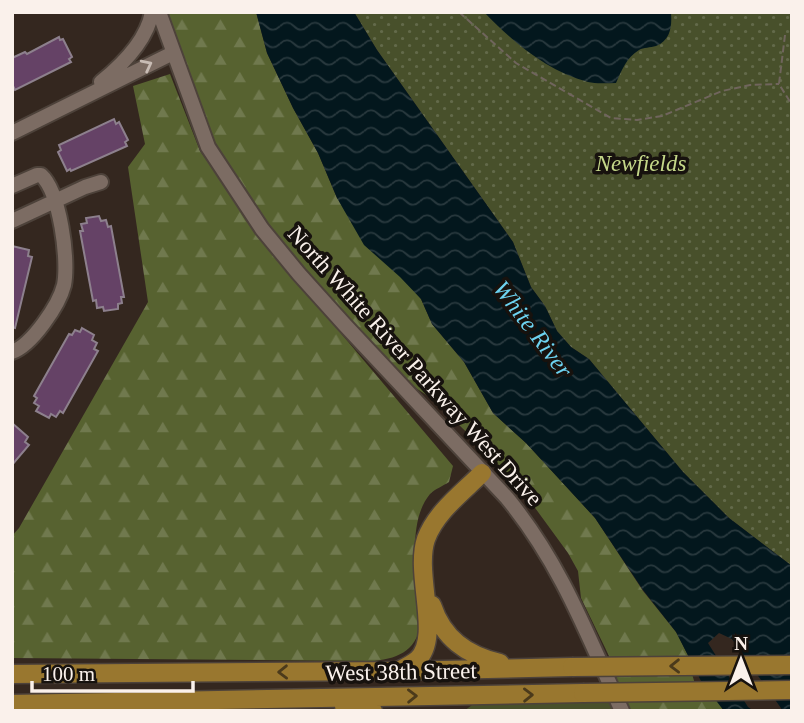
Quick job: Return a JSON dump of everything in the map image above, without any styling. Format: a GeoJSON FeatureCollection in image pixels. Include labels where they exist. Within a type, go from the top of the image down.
{"type":"FeatureCollection","features":[{"type":"Feature","properties":{"kind":"main road"},"geometry":{"type":"LineString","coordinates":[[398,671],[417,660],[426,645],[428,620],[422,564],[425,541],[436,519],[482,473]]}},
{"type":"Feature","properties":{"kind":"main road"},"geometry":{"type":"LineString","coordinates":[[422,564],[437,619],[453,641],[481,659],[523,668]]}},
{"type":"Feature","properties":{"kind":"main road","name":"West 38th Street"},"geometry":{"type":"LineString","coordinates":[[12,674],[792,665]]}},
{"type":"Feature","properties":{"kind":"main road","name":"West 38th Street"},"geometry":{"type":"LineString","coordinates":[[12,704],[792,690]]}},
{"type":"Feature","properties":{"kind":"main road"},"geometry":{"type":"LineString","coordinates":[[455,711],[474,695]]}},
{"type":"Feature","properties":{"kind":"main road"},"geometry":{"type":"LineString","coordinates":[[275,700],[343,705],[373,711]]}},
{"type":"Feature","properties":{"kind":"street"},"geometry":{"type":"LineString","coordinates":[[78,100],[116,70],[141,38],[152,12]]}},
{"type":"Feature","properties":{"kind":"street","name":"North White River Parkway West Drive"},"geometry":{"type":"LineString","coordinates":[[159,12],[208,147],[262,229],[299,274],[513,506],[548,556],[581,615],[622,711]]}},
{"type":"Feature","properties":{"kind":"street"},"geometry":{"type":"LineString","coordinates":[[12,133],[173,52]]}},
{"type":"Feature","properties":{"kind":"street"},"geometry":{"type":"LineString","coordinates":[[12,186],[41,175],[56,201],[64,254],[63,287],[47,318],[20,349],[12,352]]}},
{"type":"Feature","properties":{"kind":"street"},"geometry":{"type":"LineString","coordinates":[[12,221],[101,182]]}},
{"type":"Feature","properties":{"kind":"path"},"geometry":{"type":"LineString","coordinates":[[459,12],[516,63],[611,118],[637,120],[662,116],[722,91],[750,85],[779,84]]}},
{"type":"Feature","properties":{"kind":"path"},"geometry":{"type":"LineString","coordinates":[[785,35],[779,84],[792,105]]}},
{"type":"Feature","properties":{"kind":"green space"},"geometry":{"type":"Polygon","coordinates":[[[164,12],[256,12],[267,53],[318,153],[337,198],[421,299],[432,324],[464,362],[493,413],[526,443],[595,518],[643,591],[676,632],[689,657],[610,658],[581,598],[578,571],[522,490],[431,398],[408,383],[288,252],[257,211],[213,145],[164,12]]]}},
{"type":"Feature","properties":{"kind":"green space","name":"Newfields"},"geometry":{"type":"Polygon","coordinates":[[[354,12],[792,12],[792,566],[729,518],[683,472],[589,359],[571,347],[557,331],[545,306],[531,287],[513,242],[377,50],[354,12]]]}},
{"type":"Feature","properties":{"kind":"green space"},"geometry":{"type":"Polygon","coordinates":[[[170,74],[200,151],[284,266],[453,466],[449,482],[430,494],[418,521],[415,555],[421,620],[412,645],[400,654],[374,661],[12,658],[12,536],[148,302],[128,167],[145,144],[133,86],[170,74]]]}},
{"type":"Feature","properties":{"kind":"green space"},"geometry":{"type":"Polygon","coordinates":[[[692,674],[695,684],[619,685],[615,675],[692,674]]]}},
{"type":"Feature","properties":{"kind":"green space"},"geometry":{"type":"Polygon","coordinates":[[[718,700],[724,711],[629,711],[624,702],[718,700]]]}},
{"type":"Feature","properties":{"kind":"green space"},"geometry":{"type":"Polygon","coordinates":[[[480,703],[611,703],[614,711],[464,711],[480,703]]]}},
{"type":"Feature","properties":{"kind":"water","name":"White River"},"geometry":{"type":"Polygon","coordinates":[[[256,12],[354,12],[377,50],[513,242],[531,287],[545,306],[557,331],[571,347],[589,359],[683,472],[729,518],[792,566],[792,711],[783,711],[732,639],[719,633],[708,643],[748,707],[754,711],[724,711],[701,681],[676,632],[643,590],[595,518],[526,443],[493,413],[464,362],[432,324],[421,299],[364,245],[337,198],[318,153],[267,53],[256,12]]]}},
{"type":"Feature","properties":{"kind":"water"},"geometry":{"type":"Polygon","coordinates":[[[484,12],[671,12],[671,22],[670,32],[665,40],[635,53],[616,83],[598,83],[573,77],[545,63],[507,34],[484,12]]]}},
{"type":"Feature","properties":{"kind":"building"},"geometry":{"type":"Polygon","coordinates":[[[59,37],[60,40],[63,39],[72,57],[69,59],[71,62],[15,90],[12,84],[12,58],[25,52],[27,54],[59,37]]]}},
{"type":"Feature","properties":{"kind":"building"},"geometry":{"type":"Polygon","coordinates":[[[114,119],[116,124],[119,122],[128,140],[125,142],[127,146],[67,171],[58,152],[61,150],[59,145],[114,119]]]}},
{"type":"Feature","properties":{"kind":"building"},"geometry":{"type":"Polygon","coordinates":[[[99,216],[101,221],[106,220],[108,227],[111,226],[124,297],[121,297],[122,303],[118,304],[118,309],[104,311],[103,307],[97,308],[96,300],[93,301],[80,231],[83,231],[81,224],[87,223],[86,218],[99,216]]]}},
{"type":"Feature","properties":{"kind":"building"},"geometry":{"type":"Polygon","coordinates":[[[12,246],[29,250],[28,256],[32,257],[15,328],[12,327],[12,246]]]}},
{"type":"Feature","properties":{"kind":"building"},"geometry":{"type":"Polygon","coordinates":[[[82,328],[94,335],[92,340],[97,343],[94,349],[98,351],[63,413],[60,411],[56,417],[51,414],[49,418],[36,411],[39,406],[34,403],[37,398],[34,396],[69,334],[72,335],[75,330],[80,332],[82,328]]]}},
{"type":"Feature","properties":{"kind":"building"},"geometry":{"type":"Polygon","coordinates":[[[12,423],[28,437],[25,442],[29,445],[12,465],[12,423]]]}}]}
